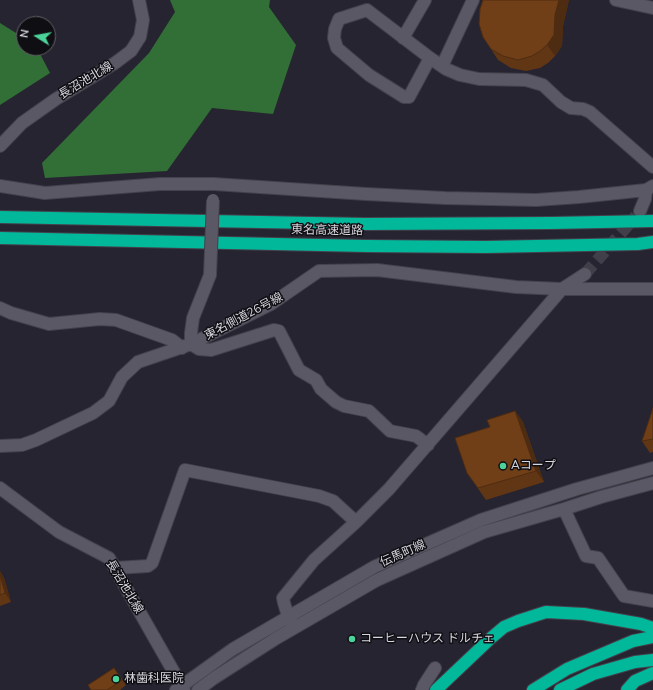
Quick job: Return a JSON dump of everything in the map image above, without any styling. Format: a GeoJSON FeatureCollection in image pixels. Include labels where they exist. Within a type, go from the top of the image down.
{"type":"FeatureCollection","features":[{"type":"Feature","properties":{"kind":"highway","name":"東名高速道路"},"geometry":{"type":"LineString","coordinates":[[0,217],[365,224],[653,221]]}},
{"type":"Feature","properties":{"kind":"highway","name":"東名高速道路"},"geometry":{"type":"LineString","coordinates":[[0,238],[486,247],[653,243]]}},
{"type":"Feature","properties":{"kind":"highway"},"geometry":{"type":"LineString","coordinates":[[436,690],[504,627],[546,612],[584,614],[641,624],[653,628]]}},
{"type":"Feature","properties":{"kind":"highway"},"geometry":{"type":"LineString","coordinates":[[533,690],[567,668],[633,641],[653,637]]}},
{"type":"Feature","properties":{"kind":"highway"},"geometry":{"type":"LineString","coordinates":[[560,690],[593,674],[635,662],[653,660]]}},
{"type":"Feature","properties":{"kind":"highway"},"geometry":{"type":"LineString","coordinates":[[627,690],[635,681],[653,673]]}},
{"type":"Feature","properties":{"kind":"street","name":"長沼池北線"},"geometry":{"type":"LineString","coordinates":[[0,146],[22,123],[56,99],[115,63],[131,51],[140,37],[143,20],[138,0]]}},
{"type":"Feature","properties":{"kind":"street"},"geometry":{"type":"LineString","coordinates":[[403,38],[425,0]]}},
{"type":"Feature","properties":{"kind":"street"},"geometry":{"type":"LineString","coordinates":[[442,66],[473,0]]}},
{"type":"Feature","properties":{"kind":"street"},"geometry":{"type":"LineString","coordinates":[[616,0],[653,8]]}},
{"type":"Feature","properties":{"kind":"street"},"geometry":{"type":"LineString","coordinates":[[430,58],[408,97],[404,97],[369,75],[337,48],[334,38],[339,19],[368,5],[403,38],[446,69],[460,75],[479,79],[526,80],[543,85],[561,102],[571,108],[583,109],[590,112],[653,167]]}},
{"type":"Feature","properties":{"kind":"street"},"geometry":{"type":"LineString","coordinates":[[0,186],[45,193],[160,184],[214,184],[429,197],[536,200],[579,197],[650,188]]}},
{"type":"Feature","properties":{"kind":"street"},"geometry":{"type":"LineString","coordinates":[[187,346],[193,318],[210,275],[212,200],[214,184]]}},
{"type":"Feature","properties":{"kind":"street"},"geometry":{"type":"LineString","coordinates":[[640,211],[650,188]]}},
{"type":"Feature","properties":{"kind":"street","name":"東名側道26号線"},"geometry":{"type":"LineString","coordinates":[[0,446],[22,445],[93,413],[108,401],[122,377],[138,362],[187,346],[271,304],[319,271],[377,270],[516,287],[562,289],[653,289]]}},
{"type":"Feature","properties":{"kind":"street"},"geometry":{"type":"LineString","coordinates":[[295,627],[288,616],[283,598],[314,560],[356,522],[389,489],[562,289],[585,274]]}},
{"type":"Feature","properties":{"kind":"street"},"geometry":{"type":"LineString","coordinates":[[0,308],[11,313],[49,324],[100,319],[116,320],[187,346],[211,350],[274,330],[279,331],[299,370],[316,380],[321,389],[336,402],[344,406],[369,411],[390,432],[416,436],[428,445]]}},
{"type":"Feature","properties":{"kind":"street","name":"伝馬町線"},"geometry":{"type":"LineString","coordinates":[[181,689],[233,649],[374,567],[481,520],[653,468]]}},
{"type":"Feature","properties":{"kind":"street"},"geometry":{"type":"LineString","coordinates":[[115,568],[148,566],[152,563],[185,470],[319,496],[333,501],[356,522]]}},
{"type":"Feature","properties":{"kind":"street","name":"伝馬町線"},"geometry":{"type":"LineString","coordinates":[[198,690],[214,678],[295,627],[377,580],[484,532],[653,483]]}},
{"type":"Feature","properties":{"kind":"street","name":"長沼池北線"},"geometry":{"type":"LineString","coordinates":[[0,488],[60,532],[109,558],[181,689]]}},
{"type":"Feature","properties":{"kind":"street"},"geometry":{"type":"LineString","coordinates":[[564,509],[586,556],[598,558],[624,596],[653,600]]}},
{"type":"Feature","properties":{"kind":"street"},"geometry":{"type":"LineString","coordinates":[[422,690],[435,668]]}},
{"type":"Feature","properties":{"kind":"green space"},"geometry":{"type":"Polygon","coordinates":[[[170,0],[270,0],[269,7],[296,45],[273,114],[212,108],[167,171],[45,178],[42,163],[149,53],[175,12],[170,0]]]}},
{"type":"Feature","properties":{"kind":"green space"},"geometry":{"type":"Polygon","coordinates":[[[0,23],[16,33],[16,56],[41,56],[50,73],[0,105],[0,23]]]}},
{"type":"Feature","properties":{"kind":"building"},"geometry":{"type":"Polygon","coordinates":[[[483,0],[559,0],[555,15],[554,35],[547,45],[532,56],[518,60],[503,56],[491,49],[483,37],[479,24],[480,9],[483,0]]]}},
{"type":"Feature","properties":{"kind":"building"},"geometry":{"type":"Polygon","coordinates":[[[653,408],[653,439],[642,441],[653,408]]]}},
{"type":"Feature","properties":{"kind":"building","name":"Aコープ"},"geometry":{"type":"Polygon","coordinates":[[[515,411],[536,471],[478,488],[467,473],[455,438],[490,427],[487,420],[515,411]]]}},
{"type":"Feature","properties":{"kind":"building"},"geometry":{"type":"Polygon","coordinates":[[[0,575],[5,593],[0,595],[0,575]]]}},
{"type":"Feature","properties":{"kind":"building"},"geometry":{"type":"Polygon","coordinates":[[[114,668],[122,680],[107,690],[91,690],[88,685],[114,668]]]}},
{"type":"Feature","properties":{"kind":"tunnel"},"geometry":{"type":"LineString","coordinates":[[585,274],[636,216]]}},
{"type":"Feature","properties":{"kind":"place","name":"Aコープ"},"geometry":{"type":"Point","coordinates":[503,466]}},
{"type":"Feature","properties":{"kind":"place","name":"コーヒーハウス ドルチェ"},"geometry":{"type":"Point","coordinates":[352,639]}},
{"type":"Feature","properties":{"kind":"place","name":"林歯科医院"},"geometry":{"type":"Point","coordinates":[116,679]}}]}
